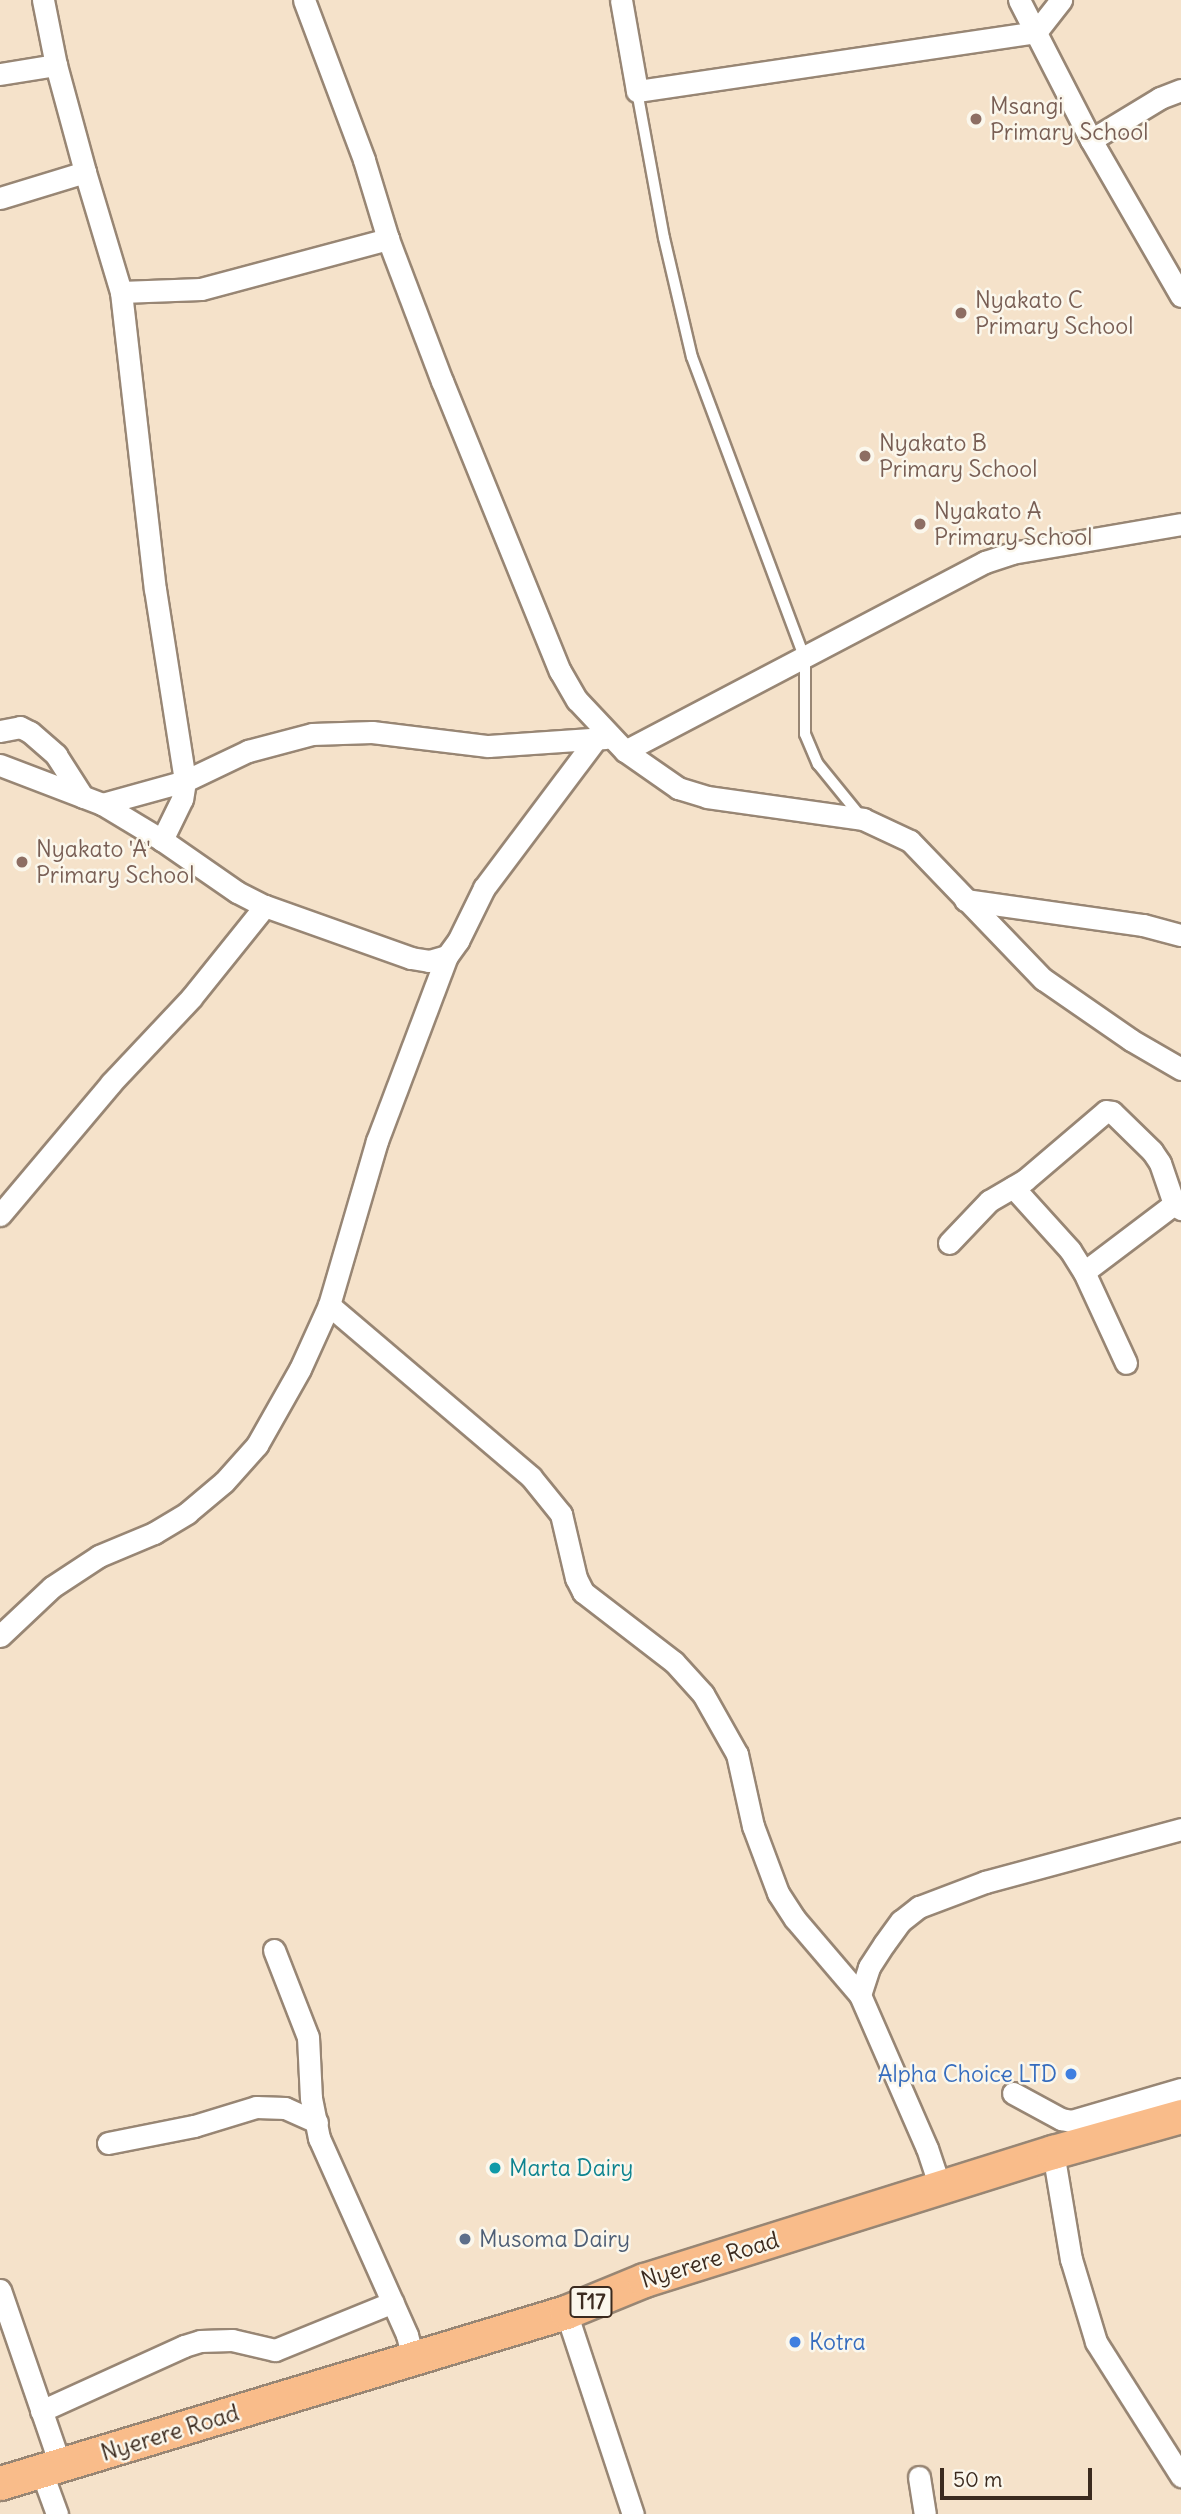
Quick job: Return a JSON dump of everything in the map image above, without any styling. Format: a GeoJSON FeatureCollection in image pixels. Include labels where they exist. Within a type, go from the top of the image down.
{"type":"FeatureCollection","features":[{"type":"Feature","properties":{"kind":"main road","name":"Nyerere Road"},"geometry":{"type":"LineString","coordinates":[[0,2483],[52,2470],[566,2312],[644,2280],[888,2206],[1053,2152],[1181,2116]]}},
{"type":"Feature","properties":{"kind":"street"},"geometry":{"type":"LineString","coordinates":[[43,0],[56,65],[121,292],[155,589],[185,781],[182,799],[162,840]]}},
{"type":"Feature","properties":{"kind":"street"},"geometry":{"type":"LineString","coordinates":[[304,0],[364,160],[388,239],[560,671],[577,700],[611,743],[678,788],[707,797],[863,820],[910,841],[927,855],[965,900],[1043,979],[1131,1040],[1181,1069]]}},
{"type":"Feature","properties":{"kind":"street"},"geometry":{"type":"LineString","coordinates":[[621,0],[637,91],[1036,33],[1060,0]]}},
{"type":"Feature","properties":{"kind":"street"},"geometry":{"type":"LineString","coordinates":[[1019,0],[1091,140],[1181,296]]}},
{"type":"Feature","properties":{"kind":"street"},"geometry":{"type":"LineString","coordinates":[[0,74],[56,65]]}},
{"type":"Feature","properties":{"kind":"street"},"geometry":{"type":"LineString","coordinates":[[1091,140],[1160,98],[1181,90]]}},
{"type":"Feature","properties":{"kind":"street"},"geometry":{"type":"LineString","coordinates":[[0,198],[85,172]]}},
{"type":"Feature","properties":{"kind":"street"},"geometry":{"type":"LineString","coordinates":[[121,292],[201,289],[388,239]]}},
{"type":"Feature","properties":{"kind":"street"},"geometry":{"type":"LineString","coordinates":[[92,801],[185,781],[248,751],[312,734],[372,732],[488,746],[611,743],[805,659],[985,562],[1024,551],[1181,524]]}},
{"type":"Feature","properties":{"kind":"street"},"geometry":{"type":"LineString","coordinates":[[0,731],[20,727],[30,732],[56,755],[92,801]]}},
{"type":"Feature","properties":{"kind":"street"},"geometry":{"type":"LineString","coordinates":[[0,1636],[51,1587],[99,1556],[173,1523],[231,1475],[257,1445],[276,1414],[329,1305],[377,1141],[447,956],[458,941],[484,888],[611,743]]}},
{"type":"Feature","properties":{"kind":"street"},"geometry":{"type":"LineString","coordinates":[[0,765],[92,801],[162,840],[237,892],[265,906],[411,957],[429,961],[447,956]]}},
{"type":"Feature","properties":{"kind":"street"},"geometry":{"type":"LineString","coordinates":[[965,900],[1143,925],[1181,935]]}},
{"type":"Feature","properties":{"kind":"street"},"geometry":{"type":"LineString","coordinates":[[0,1215],[111,1083],[191,998],[265,906]]}},
{"type":"Feature","properties":{"kind":"street"},"geometry":{"type":"LineString","coordinates":[[949,1242],[989,1201],[1013,1187],[1094,1118],[1109,1111],[1143,1142],[1160,1163],[1178,1207],[1084,1272]]}},
{"type":"Feature","properties":{"kind":"street"},"geometry":{"type":"LineString","coordinates":[[1013,1187],[1070,1250],[1084,1272],[1126,1363]]}},
{"type":"Feature","properties":{"kind":"street"},"geometry":{"type":"LineString","coordinates":[[329,1305],[531,1477],[561,1514],[576,1578],[583,1592],[674,1662],[695,1683],[737,1754],[753,1826],[778,1893],[794,1919],[860,1995],[927,2148],[940,2187]]}},
{"type":"Feature","properties":{"kind":"street"},"geometry":{"type":"LineString","coordinates":[[860,1995],[869,1968],[884,1944],[901,1922],[919,1907],[985,1882],[1181,1829]]}},
{"type":"Feature","properties":{"kind":"street"},"geometry":{"type":"LineString","coordinates":[[274,1950],[308,2037],[311,2098],[329,2163],[393,2302],[413,2357]]}},
{"type":"Feature","properties":{"kind":"street"},"geometry":{"type":"LineString","coordinates":[[1013,2093],[1061,2119],[1071,2121],[1181,2090]]}},
{"type":"Feature","properties":{"kind":"street"},"geometry":{"type":"LineString","coordinates":[[108,2143],[194,2126],[256,2107],[285,2108],[317,2122]]}},
{"type":"Feature","properties":{"kind":"street"},"geometry":{"type":"LineString","coordinates":[[1053,2152],[1071,2259],[1096,2342],[1181,2476]]}},
{"type":"Feature","properties":{"kind":"street"},"geometry":{"type":"LineString","coordinates":[[0,2290],[41,2411],[57,2514]]}},
{"type":"Feature","properties":{"kind":"street"},"geometry":{"type":"LineString","coordinates":[[41,2411],[200,2341],[232,2340],[275,2350],[393,2302]]}},
{"type":"Feature","properties":{"kind":"street"},"geometry":{"type":"LineString","coordinates":[[566,2312],[633,2514]]}},
{"type":"Feature","properties":{"kind":"street"},"geometry":{"type":"LineString","coordinates":[[919,2477],[925,2514]]}},
{"type":"Feature","properties":{"kind":"lane"},"geometry":{"type":"LineString","coordinates":[[637,91],[664,238],[692,357],[805,659],[805,734],[810,749],[863,820]]}},
{"type":"Feature","properties":{"kind":"place","name":"Msangi Primary School"},"geometry":{"type":"Point","coordinates":[976,119]}},
{"type":"Feature","properties":{"kind":"place","name":"Nyakato C Primary School"},"geometry":{"type":"Point","coordinates":[961,313]}},
{"type":"Feature","properties":{"kind":"place","name":"Nyakato B Primary School"},"geometry":{"type":"Point","coordinates":[865,456]}},
{"type":"Feature","properties":{"kind":"place","name":"Nyakato A Primary School"},"geometry":{"type":"Point","coordinates":[920,524]}},
{"type":"Feature","properties":{"kind":"place","name":"Nyakato 'A' Primary School"},"geometry":{"type":"Point","coordinates":[22,862]}},
{"type":"Feature","properties":{"kind":"place","name":"Alpha Choice LTD"},"geometry":{"type":"Point","coordinates":[1071,2074]}},
{"type":"Feature","properties":{"kind":"place","name":"Marta Dairy"},"geometry":{"type":"Point","coordinates":[495,2168]}},
{"type":"Feature","properties":{"kind":"place","name":"Musoma Dairy"},"geometry":{"type":"Point","coordinates":[465,2239]}},
{"type":"Feature","properties":{"kind":"place","name":"Kotra"},"geometry":{"type":"Point","coordinates":[795,2342]}}]}
